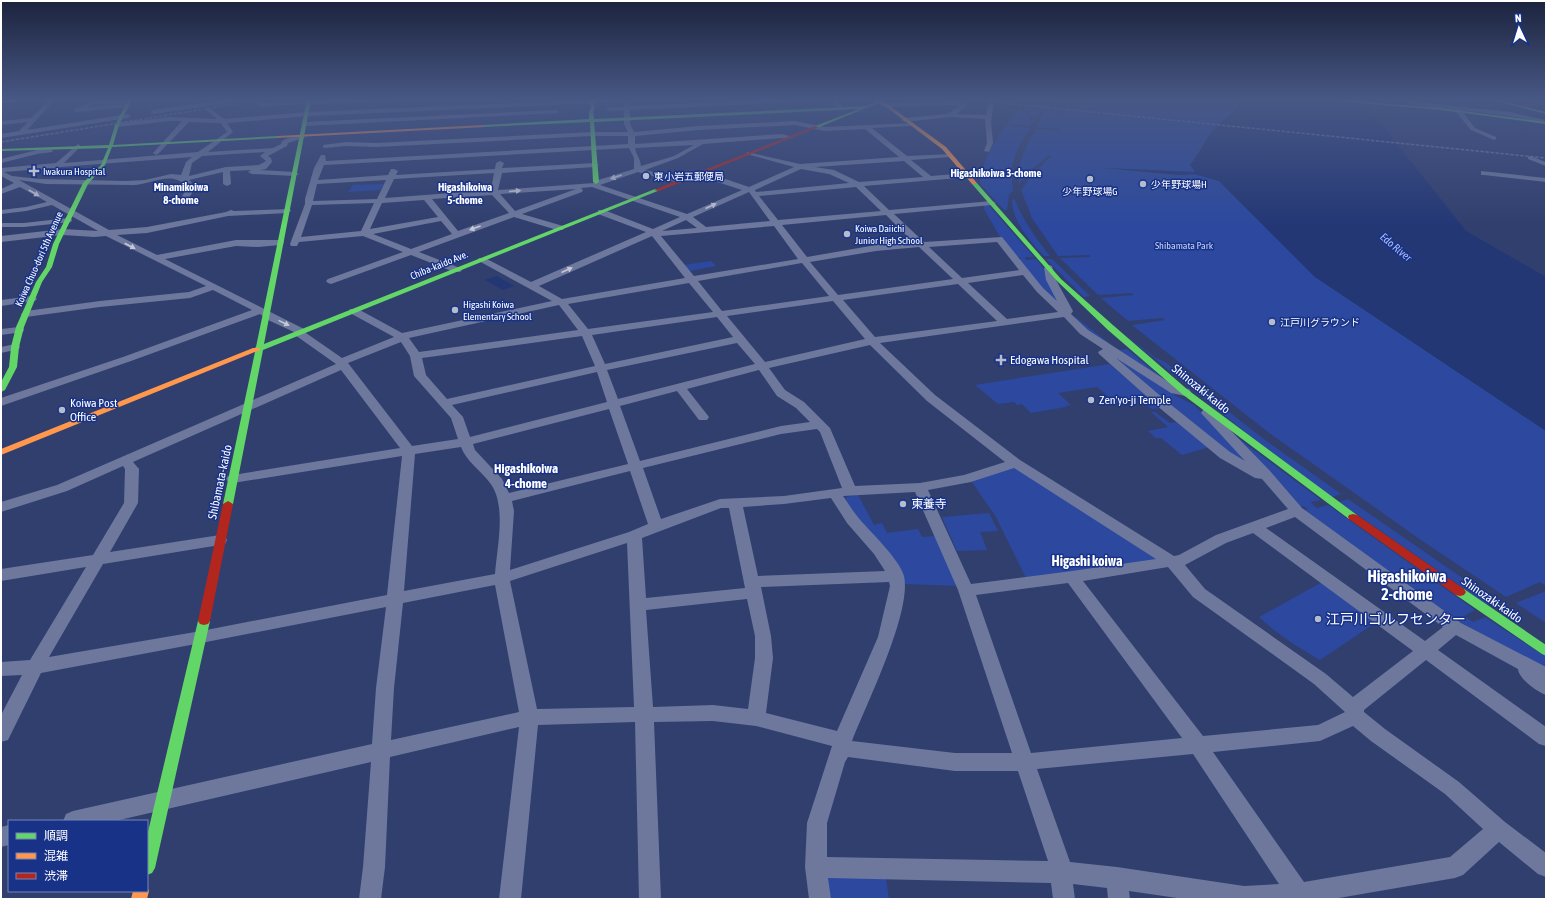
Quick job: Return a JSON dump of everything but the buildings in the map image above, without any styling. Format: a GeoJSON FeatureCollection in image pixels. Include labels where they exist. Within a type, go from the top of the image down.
{"type":"FeatureCollection","features":[{"type":"Feature","properties":{"kind":"main road"},"geometry":{"type":"LineString","coordinates":[[1,150],[111,144],[228,142]]}},
{"type":"Feature","properties":{"kind":"main road","name":"Shibamata-kaido"},"geometry":{"type":"LineString","coordinates":[[148,864],[201,636],[260,349],[263,312],[287,211],[301,142]]}},
{"type":"Feature","properties":{"kind":"main road"},"geometry":{"type":"LineString","coordinates":[[593,142],[594,184]]}},
{"type":"Feature","properties":{"kind":"main road","name":"Chiba-kaido Ave."},"geometry":{"type":"LineString","coordinates":[[1,452],[749,153],[773,142]]}},
{"type":"Feature","properties":{"kind":"main road","name":"Shinozaki-kaido"},"geometry":{"type":"LineString","coordinates":[[935,142],[944,148],[1049,268],[1111,328],[1198,403],[1363,524],[1546,651]]}},
{"type":"Feature","properties":{"kind":"main road","name":"Koiwa Chuo-dori 5th Avenue"},"geometry":{"type":"LineString","coordinates":[[1,390],[14,367],[15,347],[19,330],[39,282],[49,267],[56,244],[87,182],[96,174],[105,161],[111,144]]}},
{"type":"Feature","properties":{"kind":"street"},"geometry":{"type":"LineString","coordinates":[[284,142],[282,147],[263,156],[269,159],[269,162],[252,172],[296,169]]}},
{"type":"Feature","properties":{"kind":"street"},"geometry":{"type":"LineString","coordinates":[[328,142],[318,168],[309,203],[295,242],[364,233],[443,218]]}},
{"type":"Feature","properties":{"kind":"street"},"geometry":{"type":"LineString","coordinates":[[326,146],[346,144],[376,146],[447,142]]}},
{"type":"Feature","properties":{"kind":"street"},"geometry":{"type":"LineString","coordinates":[[494,192],[504,142]]}},
{"type":"Feature","properties":{"kind":"street"},"geometry":{"type":"LineString","coordinates":[[632,142],[637,158],[638,170]]}},
{"type":"Feature","properties":{"kind":"street"},"geometry":{"type":"LineString","coordinates":[[321,163],[704,142]]}},
{"type":"Feature","properties":{"kind":"street"},"geometry":{"type":"LineString","coordinates":[[331,281],[594,184],[676,157],[704,142]]}},
{"type":"Feature","properties":{"kind":"street"},"geometry":{"type":"LineString","coordinates":[[885,142],[929,178]]}},
{"type":"Feature","properties":{"kind":"street"},"geometry":{"type":"LineString","coordinates":[[987,151],[990,142]]}},
{"type":"Feature","properties":{"kind":"street"},"geometry":{"type":"LineString","coordinates":[[184,179],[189,162],[216,143]]}},
{"type":"Feature","properties":{"kind":"street"},"geometry":{"type":"LineString","coordinates":[[152,157],[165,144]]}},
{"type":"Feature","properties":{"kind":"street"},"geometry":{"type":"LineString","coordinates":[[364,233],[378,201],[408,144]]}},
{"type":"Feature","properties":{"kind":"street"},"geometry":{"type":"LineString","coordinates":[[42,181],[78,146]]}},
{"type":"Feature","properties":{"kind":"street"},"geometry":{"type":"LineString","coordinates":[[1,171],[152,157],[274,150]]}},
{"type":"Feature","properties":{"kind":"street"},"geometry":{"type":"LineString","coordinates":[[1,161],[37,152],[50,151]]}},
{"type":"Feature","properties":{"kind":"street"},"geometry":{"type":"LineString","coordinates":[[749,153],[800,167],[831,172],[858,185],[1004,322]]}},
{"type":"Feature","properties":{"kind":"street"},"geometry":{"type":"LineString","coordinates":[[531,286],[688,217],[752,191],[800,167],[950,155]]}},
{"type":"Feature","properties":{"kind":"street"},"geometry":{"type":"LineString","coordinates":[[1530,158],[1546,164]]}},
{"type":"Feature","properties":{"kind":"street"},"geometry":{"type":"LineString","coordinates":[[315,182],[594,166]]}},
{"type":"Feature","properties":{"kind":"street"},"geometry":{"type":"LineString","coordinates":[[1,179],[20,178],[42,181],[122,184],[142,182],[171,175],[184,179],[226,169],[261,167]]}},
{"type":"Feature","properties":{"kind":"street"},"geometry":{"type":"LineString","coordinates":[[226,169],[227,184]]}},
{"type":"Feature","properties":{"kind":"street"},"geometry":{"type":"LineString","coordinates":[[638,170],[679,181]]}},
{"type":"Feature","properties":{"kind":"street"},"geometry":{"type":"LineString","coordinates":[[1,171],[19,184],[52,203],[70,217],[109,233],[155,258],[263,312],[300,333],[342,363],[409,451],[385,688],[374,867],[370,899]]}},
{"type":"Feature","properties":{"kind":"street"},"geometry":{"type":"LineString","coordinates":[[699,173],[752,191],[858,185],[967,175]]}},
{"type":"Feature","properties":{"kind":"street"},"geometry":{"type":"LineString","coordinates":[[1484,173],[1546,180]]}},
{"type":"Feature","properties":{"kind":"street"},"geometry":{"type":"LineString","coordinates":[[184,179],[188,185],[188,193],[185,198]]}},
{"type":"Feature","properties":{"kind":"street"},"geometry":{"type":"LineString","coordinates":[[1,192],[19,184]]}},
{"type":"Feature","properties":{"kind":"street"},"geometry":{"type":"LineString","coordinates":[[309,203],[427,198],[594,184],[688,217],[705,230]]}},
{"type":"Feature","properties":{"kind":"street"},"geometry":{"type":"LineString","coordinates":[[752,191],[804,260],[872,341],[931,398],[1015,463],[1180,568],[1199,593],[1320,679],[1355,711],[1378,735],[1452,788],[1498,829],[1546,866]]}},
{"type":"Feature","properties":{"kind":"street"},"geometry":{"type":"LineString","coordinates":[[494,192],[514,214],[560,228]]}},
{"type":"Feature","properties":{"kind":"street"},"geometry":{"type":"LineString","coordinates":[[564,195],[580,199]]}},
{"type":"Feature","properties":{"kind":"street"},"geometry":{"type":"LineString","coordinates":[[427,198],[457,235]]}},
{"type":"Feature","properties":{"kind":"street"},"geometry":{"type":"LineString","coordinates":[[1,212],[26,209],[52,203]]}},
{"type":"Feature","properties":{"kind":"street"},"geometry":{"type":"LineString","coordinates":[[601,212],[654,233],[776,224],[992,203]]}},
{"type":"Feature","properties":{"kind":"street"},"geometry":{"type":"LineString","coordinates":[[1,239],[62,232],[85,234],[147,230],[229,213],[287,211]]}},
{"type":"Feature","properties":{"kind":"street"},"geometry":{"type":"LineString","coordinates":[[1,225],[24,225],[70,217]]}},
{"type":"Feature","properties":{"kind":"street"},"geometry":{"type":"LineString","coordinates":[[364,233],[457,270]]}},
{"type":"Feature","properties":{"kind":"street"},"geometry":{"type":"LineString","coordinates":[[654,233],[762,366],[781,393],[800,406],[826,431],[842,492],[852,520],[879,550],[896,576],[898,586],[886,637],[841,744],[817,822],[816,867],[820,899]]}},
{"type":"Feature","properties":{"kind":"street"},"geometry":{"type":"LineString","coordinates":[[1,507],[62,488],[248,407],[402,336],[561,302],[876,248],[999,240],[1040,290],[1120,368],[1225,455],[1269,480]]}},
{"type":"Feature","properties":{"kind":"street"},"geometry":{"type":"LineString","coordinates":[[155,258],[236,243],[258,244],[280,242]]}},
{"type":"Feature","properties":{"kind":"street"},"geometry":{"type":"LineString","coordinates":[[482,260],[561,302],[586,333],[601,368],[656,526]]}},
{"type":"Feature","properties":{"kind":"street"},"geometry":{"type":"LineString","coordinates":[[1049,268],[1051,280],[1068,311],[1066,314]]}},
{"type":"Feature","properties":{"kind":"street"},"geometry":{"type":"LineString","coordinates":[[416,356],[1024,272]]}},
{"type":"Feature","properties":{"kind":"street"},"geometry":{"type":"LineString","coordinates":[[26,314],[100,304],[190,295],[213,287]]}},
{"type":"Feature","properties":{"kind":"street"},"geometry":{"type":"LineString","coordinates":[[1,303],[32,299]]}},
{"type":"Feature","properties":{"kind":"street"},"geometry":{"type":"LineString","coordinates":[[354,311],[402,336],[416,356],[420,376],[457,417],[469,451],[497,482],[505,498],[507,511],[502,578],[529,717],[510,899]]}},
{"type":"Feature","properties":{"kind":"street"},"geometry":{"type":"LineString","coordinates":[[1,402],[263,312]]}},
{"type":"Feature","properties":{"kind":"street"},"geometry":{"type":"LineString","coordinates":[[233,479],[466,442],[762,366],[872,341],[1066,314]]}},
{"type":"Feature","properties":{"kind":"street"},"geometry":{"type":"LineString","coordinates":[[1,332],[19,330]]}},
{"type":"Feature","properties":{"kind":"street"},"geometry":{"type":"LineString","coordinates":[[1084,332],[1175,391],[1186,392]]}},
{"type":"Feature","properties":{"kind":"street"},"geometry":{"type":"LineString","coordinates":[[444,403],[740,339]]}},
{"type":"Feature","properties":{"kind":"street"},"geometry":{"type":"LineString","coordinates":[[1,350],[15,347]]}},
{"type":"Feature","properties":{"kind":"street"},"geometry":{"type":"LineString","coordinates":[[680,387],[703,417]]}},
{"type":"Feature","properties":{"kind":"street"},"geometry":{"type":"LineString","coordinates":[[1198,403],[1215,423],[1265,474],[1297,511],[1455,627],[1546,675]]}},
{"type":"Feature","properties":{"kind":"street"},"geometry":{"type":"LineString","coordinates":[[505,498],[780,430],[820,425]]}},
{"type":"Feature","properties":{"kind":"street"},"geometry":{"type":"LineString","coordinates":[[1,734],[35,667],[131,503],[132,469],[125,460]]}},
{"type":"Feature","properties":{"kind":"street"},"geometry":{"type":"LineString","coordinates":[[1,668],[35,667],[502,578],[634,535],[720,504],[784,500],[842,492],[920,487],[966,479],[1015,463]]}},
{"type":"Feature","properties":{"kind":"street"},"geometry":{"type":"LineString","coordinates":[[920,487],[966,590],[1060,872],[1064,899]]}},
{"type":"Feature","properties":{"kind":"street"},"geometry":{"type":"LineString","coordinates":[[735,503],[763,636],[764,658],[756,718]]}},
{"type":"Feature","properties":{"kind":"street"},"geometry":{"type":"LineString","coordinates":[[966,590],[1072,577],[1182,560],[1221,539],[1297,511]]}},
{"type":"Feature","properties":{"kind":"street"},"geometry":{"type":"LineString","coordinates":[[1255,527],[1546,738]]}},
{"type":"Feature","properties":{"kind":"street"},"geometry":{"type":"LineString","coordinates":[[634,535],[644,714],[650,899]]}},
{"type":"Feature","properties":{"kind":"street"},"geometry":{"type":"LineString","coordinates":[[1,575],[220,540]]}},
{"type":"Feature","properties":{"kind":"street"},"geometry":{"type":"LineString","coordinates":[[638,605],[753,587],[896,576]]}},
{"type":"Feature","properties":{"kind":"street"},"geometry":{"type":"LineString","coordinates":[[1072,577],[1198,745],[1300,896]]}},
{"type":"Feature","properties":{"kind":"street"},"geometry":{"type":"LineString","coordinates":[[78,820],[529,717],[713,713],[756,718],[841,744],[955,762],[1024,762],[1320,733],[1355,711],[1425,650],[1455,627]]}},
{"type":"Feature","properties":{"kind":"street"},"geometry":{"type":"LineString","coordinates":[[1516,660],[1546,688]]}},
{"type":"Feature","properties":{"kind":"street"},"geometry":{"type":"LineString","coordinates":[[816,867],[1060,872],[1118,888],[1244,896],[1300,896],[1455,867],[1498,829]]}},
{"type":"Feature","properties":{"kind":"green space"},"geometry":{"type":"Polygon","coordinates":[[[995,142],[1021,142],[1014,158],[1012,172],[1013,191],[1009,195],[1007,210],[1005,209],[1005,211],[980,184],[983,168],[995,142]]]}},
{"type":"Feature","properties":{"kind":"green space","name":"Shibamata Park"},"geometry":{"type":"Polygon","coordinates":[[[1029,142],[1205,142],[1190,165],[1195,171],[1194,172],[1104,168],[1180,175],[1194,174],[1219,181],[1315,277],[1546,431],[1546,586],[1540,582],[1506,597],[1421,540],[1268,432],[1132,325],[1165,320],[1162,318],[1128,321],[1101,298],[1134,295],[1131,293],[1098,295],[1060,258],[1091,257],[1089,255],[1058,256],[1032,218],[1021,190],[1032,175],[1051,156],[1049,155],[1029,172],[1019,184],[1018,176],[1020,162],[1029,142]]]}},
{"type":"Feature","properties":{"kind":"green space"},"geometry":{"type":"Polygon","coordinates":[[[384,184],[380,190],[348,192],[353,185],[384,184]]]}},
{"type":"Feature","properties":{"kind":"green space"},"geometry":{"type":"Polygon","coordinates":[[[1014,198],[1021,214],[1050,256],[1044,256],[1033,244],[1018,223],[1013,208],[1012,200],[1014,198]]]}},
{"type":"Feature","properties":{"kind":"green space"},"geometry":{"type":"Polygon","coordinates":[[[984,205],[989,206],[1034,257],[1025,257],[1026,260],[1036,259],[1042,266],[1064,308],[1052,298],[1017,260],[1021,259],[1019,257],[1015,257],[1000,237],[984,209],[984,205]]]}},
{"type":"Feature","properties":{"kind":"green space"},"geometry":{"type":"Polygon","coordinates":[[[1046,259],[1052,259],[1090,296],[1084,297],[1046,259]]]}},
{"type":"Feature","properties":{"kind":"green space"},"geometry":{"type":"Polygon","coordinates":[[[711,261],[716,266],[689,271],[684,265],[711,261]]]}},
{"type":"Feature","properties":{"kind":"green space"},"geometry":{"type":"Polygon","coordinates":[[[1074,316],[1118,350],[1127,349],[1171,385],[1085,331],[1074,316]]]}},
{"type":"Feature","properties":{"kind":"green space"},"geometry":{"type":"Polygon","coordinates":[[[1123,333],[1156,358],[1165,362],[1265,440],[1341,494],[1332,497],[1255,440],[1123,333]]]}},
{"type":"Feature","properties":{"kind":"green space"},"geometry":{"type":"Polygon","coordinates":[[[1095,342],[1163,385],[1176,396],[1194,405],[1263,474],[1231,457],[1126,371],[1095,342]]]}},
{"type":"Feature","properties":{"kind":"green space"},"geometry":{"type":"Polygon","coordinates":[[[1110,364],[1161,408],[1152,409],[1136,397],[1124,399],[1126,401],[1116,403],[1097,387],[1058,393],[1071,405],[1031,413],[1022,404],[1017,405],[1014,402],[998,404],[975,385],[1110,364]]]}},
{"type":"Feature","properties":{"kind":"green space"},"geometry":{"type":"Polygon","coordinates":[[[1151,412],[1155,412],[1170,423],[1176,422],[1209,447],[1182,455],[1161,438],[1156,438],[1148,431],[1168,427],[1151,412]]]}},
{"type":"Feature","properties":{"kind":"green space"},"geometry":{"type":"Polygon","coordinates":[[[1223,427],[1321,500],[1310,502],[1317,508],[1328,505],[1475,610],[1464,616],[1473,622],[1485,617],[1546,657],[1546,672],[1458,621],[1455,623],[1303,511],[1308,509],[1303,506],[1297,508],[1223,427]]]}},
{"type":"Feature","properties":{"kind":"green space"},"geometry":{"type":"Polygon","coordinates":[[[1015,466],[1158,556],[1156,561],[1026,578],[996,517],[972,482],[1015,466]]]}},
{"type":"Feature","properties":{"kind":"green space"},"geometry":{"type":"Polygon","coordinates":[[[858,495],[874,525],[882,523],[887,533],[918,529],[922,537],[937,536],[960,586],[904,584],[855,517],[845,499],[847,497],[858,495]]]}},
{"type":"Feature","properties":{"kind":"green space"},"geometry":{"type":"Polygon","coordinates":[[[1348,499],[1497,602],[1488,605],[1339,502],[1348,499]]]}},
{"type":"Feature","properties":{"kind":"green space"},"geometry":{"type":"Polygon","coordinates":[[[989,513],[998,531],[980,532],[987,550],[957,551],[942,517],[989,513]]]}},
{"type":"Feature","properties":{"kind":"green space","name":"江戸川ゴルフセンター"},"geometry":{"type":"Polygon","coordinates":[[[1324,581],[1378,621],[1320,660],[1288,640],[1259,617],[1324,581]]]}},
{"type":"Feature","properties":{"kind":"green space"},"geometry":{"type":"Polygon","coordinates":[[[1546,591],[1546,623],[1516,603],[1546,591]]]}},
{"type":"Feature","properties":{"kind":"green space"},"geometry":{"type":"Polygon","coordinates":[[[827,872],[885,872],[889,899],[830,899],[827,872]]]}},
{"type":"Feature","properties":{"kind":"water","name":"Edo River"},"geometry":{"type":"Polygon","coordinates":[[[1205,142],[1395,142],[1466,231],[1546,277],[1546,431],[1315,277],[1219,181],[1194,174],[1180,175],[1104,168],[1194,172],[1195,171],[1190,165],[1205,142]]]}},
{"type":"Feature","properties":{"kind":"water"},"geometry":{"type":"Polygon","coordinates":[[[497,276],[514,286],[503,290],[485,280],[497,276]]]}},
{"type":"Feature","properties":{"kind":"railway"},"geometry":{"type":"LineString","coordinates":[[1388,142],[1546,158]]}},
{"type":"Feature","properties":{"kind":"traffic: fast"},"geometry":{"type":"LineString","coordinates":[[1,390],[13,367],[15,347],[20,327],[39,282],[49,267],[56,244],[86,183],[103,165],[112,142]]}},
{"type":"Feature","properties":{"kind":"traffic: fast"},"geometry":{"type":"LineString","coordinates":[[1,150],[208,142]]}},
{"type":"Feature","properties":{"kind":"traffic: fast"},"geometry":{"type":"LineString","coordinates":[[228,504],[301,142]]}},
{"type":"Feature","properties":{"kind":"traffic: fast"},"geometry":{"type":"LineString","coordinates":[[593,142],[596,182]]}},
{"type":"Feature","properties":{"kind":"traffic: fast"},"geometry":{"type":"LineString","coordinates":[[974,183],[1059,280],[1111,328],[1185,392],[1353,517]]}},
{"type":"Feature","properties":{"kind":"traffic: fast"},"geometry":{"type":"LineString","coordinates":[[256,350],[657,190]]}},
{"type":"Feature","properties":{"kind":"traffic: fast"},"geometry":{"type":"LineString","coordinates":[[1460,592],[1546,651]]}},
{"type":"Feature","properties":{"kind":"traffic: fast"},"geometry":{"type":"LineString","coordinates":[[148,864],[204,621]]}},
{"type":"Feature","properties":{"kind":"traffic: slow"},"geometry":{"type":"LineString","coordinates":[[936,142],[944,148],[974,183]]}},
{"type":"Feature","properties":{"kind":"traffic: slow"},"geometry":{"type":"LineString","coordinates":[[1,452],[256,350]]}},
{"type":"Feature","properties":{"kind":"traffic: slow"},"geometry":{"type":"LineString","coordinates":[[139,899],[141,892]]}},
{"type":"Feature","properties":{"kind":"traffic: jam"},"geometry":{"type":"LineString","coordinates":[[657,190],[779,142]]}},
{"type":"Feature","properties":{"kind":"traffic: jam"},"geometry":{"type":"LineString","coordinates":[[204,621],[228,504]]}},
{"type":"Feature","properties":{"kind":"traffic: jam"},"geometry":{"type":"LineString","coordinates":[[1353,517],[1460,592]]}},
{"type":"Feature","properties":{"kind":"place","name":"Iwakura Hospital"},"geometry":{"type":"Point","coordinates":[34,171]}},
{"type":"Feature","properties":{"kind":"place","name":"東小岩五郵便局"},"geometry":{"type":"Point","coordinates":[646,176]}},
{"type":"Feature","properties":{"kind":"place","name":"少年野球場G"},"geometry":{"type":"Point","coordinates":[1090,179]}},
{"type":"Feature","properties":{"kind":"place","name":"少年野球場H"},"geometry":{"type":"Point","coordinates":[1143,184]}},
{"type":"Feature","properties":{"kind":"place","name":"Koiwa Daiichi Junior High School"},"geometry":{"type":"Point","coordinates":[847,234]}},
{"type":"Feature","properties":{"kind":"place","name":"Higashi Koiwa Elementary School"},"geometry":{"type":"Point","coordinates":[455,310]}},
{"type":"Feature","properties":{"kind":"place","name":"江戸川グラウンド"},"geometry":{"type":"Point","coordinates":[1272,322]}},
{"type":"Feature","properties":{"kind":"place","name":"Edogawa Hospital"},"geometry":{"type":"Point","coordinates":[1001,360]}},
{"type":"Feature","properties":{"kind":"place","name":"Zen'yo-ji Temple"},"geometry":{"type":"Point","coordinates":[1091,400]}},
{"type":"Feature","properties":{"kind":"place","name":"Koiwa Post Office"},"geometry":{"type":"Point","coordinates":[62,410]}},
{"type":"Feature","properties":{"kind":"place","name":"東養寺"},"geometry":{"type":"Point","coordinates":[903,504]}},
{"type":"Feature","properties":{"kind":"place","name":"江戸川ゴルフセンター"},"geometry":{"type":"Point","coordinates":[1318,619]}},
{"type":"Feature","properties":{"kind":"district","name":"Higashikoiwa 3-chome"},"geometry":{"type":"Point","coordinates":[996,173]}},
{"type":"Feature","properties":{"kind":"district","name":"Minamikoiwa 8-chome"},"geometry":{"type":"Point","coordinates":[181,193]}},
{"type":"Feature","properties":{"kind":"district","name":"Higashikoiwa 5-chome"},"geometry":{"type":"Point","coordinates":[465,193]}},
{"type":"Feature","properties":{"kind":"district","name":"Higashikoiwa 4-chome"},"geometry":{"type":"Point","coordinates":[526,476]}},
{"type":"Feature","properties":{"kind":"district","name":"Higashi koiwa"},"geometry":{"type":"Point","coordinates":[1087,561]}},
{"type":"Feature","properties":{"kind":"district","name":"Higashikoiwa 2-chome"},"geometry":{"type":"Point","coordinates":[1407,585]}}]}
